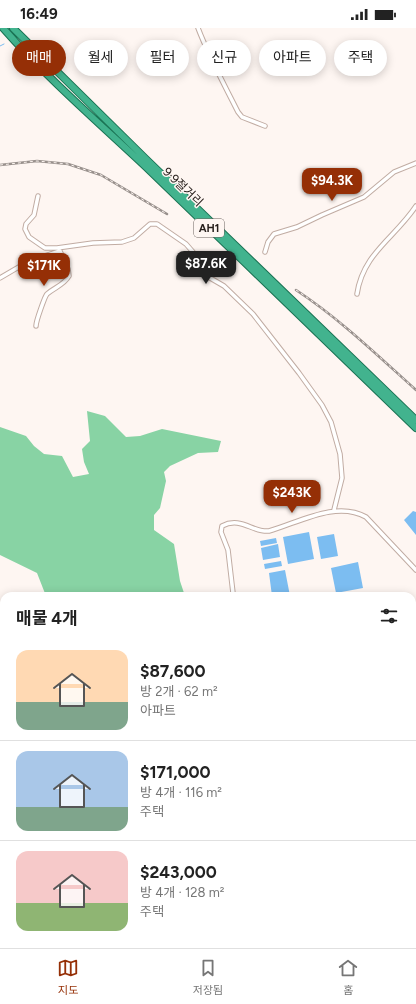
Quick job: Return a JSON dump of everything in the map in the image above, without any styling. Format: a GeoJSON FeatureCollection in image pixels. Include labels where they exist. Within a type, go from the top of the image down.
{"type":"FeatureCollection","features":[{"type":"Feature","properties":{"kind":"highway","name":"9·9절거리"},"geometry":{"type":"LineString","coordinates":[[3,28],[16,43],[59,85],[416,428]]}},
{"type":"Feature","properties":{"kind":"highway","name":"9·9절거리"},"geometry":{"type":"LineString","coordinates":[[13,28],[75,91],[416,420]]}},
{"type":"Feature","properties":{"kind":"street"},"geometry":{"type":"LineString","coordinates":[[198,28],[209,56],[238,112],[242,117],[265,126]]}},
{"type":"Feature","properties":{"kind":"street"},"geometry":{"type":"LineString","coordinates":[[265,252],[268,242],[274,234],[297,227],[364,197],[394,172],[416,163]]}},
{"type":"Feature","properties":{"kind":"street"},"geometry":{"type":"LineString","coordinates":[[38,196],[34,215],[25,227],[26,233],[29,237],[45,248],[67,247],[93,243],[122,242],[134,238],[145,227],[153,223],[157,224],[186,244],[193,252],[205,275],[224,286],[253,314],[299,373],[322,405],[331,422],[340,454],[342,478],[334,510]]}},
{"type":"Feature","properties":{"kind":"street"},"geometry":{"type":"LineString","coordinates":[[357,294],[361,279],[370,259],[416,206]]}},
{"type":"Feature","properties":{"kind":"street"},"geometry":{"type":"LineString","coordinates":[[0,278],[29,261],[60,251],[67,247]]}},
{"type":"Feature","properties":{"kind":"street"},"geometry":{"type":"LineString","coordinates":[[36,326],[36,321],[46,295],[63,283],[69,276],[68,269],[60,251]]}},
{"type":"Feature","properties":{"kind":"street"},"geometry":{"type":"LineString","coordinates":[[233,592],[228,550],[221,532],[222,526],[231,523],[244,524],[264,532],[305,517],[334,510],[360,514],[366,517],[416,570]]}},
{"type":"Feature","properties":{"kind":"green space"},"geometry":{"type":"Polygon","coordinates":[[[87,411],[105,416],[126,437],[140,436],[162,429],[221,441],[218,452],[198,453],[170,466],[164,472],[166,481],[160,508],[154,515],[154,530],[174,544],[180,581],[184,592],[44,592],[37,573],[0,555],[0,427],[26,436],[34,446],[44,454],[62,456],[73,477],[89,474],[84,462],[82,449],[90,441],[87,411]]]}},
{"type":"Feature","properties":{"kind":"water"},"geometry":{"type":"Polygon","coordinates":[[[413,511],[416,512],[416,535],[404,520],[413,511]]]}},
{"type":"Feature","properties":{"kind":"water"},"geometry":{"type":"Polygon","coordinates":[[[309,532],[314,559],[288,564],[283,537],[309,532]]]}},
{"type":"Feature","properties":{"kind":"water"},"geometry":{"type":"Polygon","coordinates":[[[334,534],[338,556],[321,559],[317,537],[334,534]]]}},
{"type":"Feature","properties":{"kind":"water"},"geometry":{"type":"Polygon","coordinates":[[[276,538],[277,543],[261,546],[260,541],[276,538]]]}},
{"type":"Feature","properties":{"kind":"water"},"geometry":{"type":"Polygon","coordinates":[[[278,544],[280,557],[263,560],[261,548],[278,544]]]}},
{"type":"Feature","properties":{"kind":"water"},"geometry":{"type":"Polygon","coordinates":[[[281,561],[282,566],[265,569],[264,564],[281,561]]]}},
{"type":"Feature","properties":{"kind":"water"},"geometry":{"type":"Polygon","coordinates":[[[358,562],[363,588],[336,592],[331,568],[358,562]]]}},
{"type":"Feature","properties":{"kind":"water"},"geometry":{"type":"Polygon","coordinates":[[[285,570],[289,592],[271,592],[269,573],[285,570]]]}},
{"type":"Feature","properties":{"kind":"waterway"},"geometry":{"type":"LineString","coordinates":[[0,46],[4,44]]}},
{"type":"Feature","properties":{"kind":"railway"},"geometry":{"type":"LineString","coordinates":[[0,165],[37,161],[68,164],[101,175],[167,214]]}},
{"type":"Feature","properties":{"kind":"railway"},"geometry":{"type":"LineString","coordinates":[[296,290],[343,325],[416,390]]}}]}
